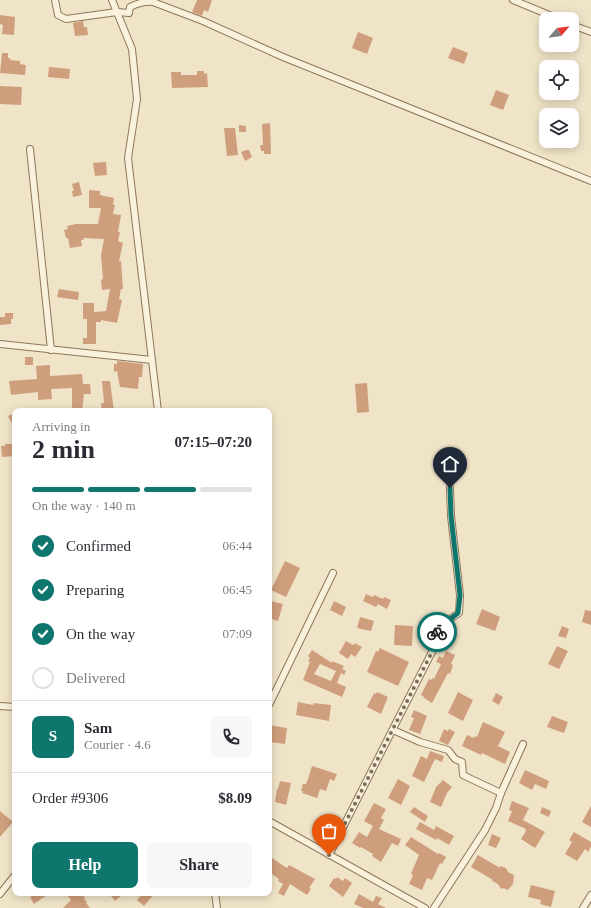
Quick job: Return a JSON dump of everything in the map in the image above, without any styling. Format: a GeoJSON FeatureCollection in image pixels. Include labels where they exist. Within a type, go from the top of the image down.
{"type":"FeatureCollection","features":[{"type":"Feature","properties":{"kind":"street"},"geometry":{"type":"LineString","coordinates":[[55,0],[58,16],[66,19],[117,12],[129,13],[130,7],[135,4],[153,2],[202,21],[283,57],[591,182]]}},
{"type":"Feature","properties":{"kind":"street"},"geometry":{"type":"LineString","coordinates":[[112,0],[132,50],[137,99],[128,158],[158,408]]}},
{"type":"Feature","properties":{"kind":"street"},"geometry":{"type":"LineString","coordinates":[[513,0],[541,12]]}},
{"type":"Feature","properties":{"kind":"street"},"geometry":{"type":"LineString","coordinates":[[579,28],[591,32]]}},
{"type":"Feature","properties":{"kind":"street"},"geometry":{"type":"LineString","coordinates":[[30,149],[51,350]]}},
{"type":"Feature","properties":{"kind":"street"},"geometry":{"type":"LineString","coordinates":[[0,344],[152,360]]}},
{"type":"Feature","properties":{"kind":"street"},"geometry":{"type":"LineString","coordinates":[[329,855],[435,646],[436,633],[444,624],[458,613],[460,595],[451,516],[450,488]]}},
{"type":"Feature","properties":{"kind":"street"},"geometry":{"type":"LineString","coordinates":[[272,699],[333,573]]}},
{"type":"Feature","properties":{"kind":"street"},"geometry":{"type":"LineString","coordinates":[[0,706],[12,707]]}},
{"type":"Feature","properties":{"kind":"street"},"geometry":{"type":"LineString","coordinates":[[393,730],[420,742],[448,750],[455,759],[462,762],[463,774],[501,793]]}},
{"type":"Feature","properties":{"kind":"street"},"geometry":{"type":"LineString","coordinates":[[434,908],[484,830],[496,808],[501,793],[523,744]]}},
{"type":"Feature","properties":{"kind":"street"},"geometry":{"type":"LineString","coordinates":[[272,823],[425,908]]}},
{"type":"Feature","properties":{"kind":"street"},"geometry":{"type":"LineString","coordinates":[[0,894],[12,879]]}},
{"type":"Feature","properties":{"kind":"street"},"geometry":{"type":"LineString","coordinates":[[583,908],[591,895]]}},
{"type":"Feature","properties":{"kind":"street"},"geometry":{"type":"LineString","coordinates":[[215,896],[217,908]]}},
{"type":"Feature","properties":{"kind":"building"},"geometry":{"type":"Polygon","coordinates":[[[197,0],[212,0],[208,12],[204,10],[202,16],[192,12],[197,0]]]}},
{"type":"Feature","properties":{"kind":"building"},"geometry":{"type":"Polygon","coordinates":[[[0,15],[15,17],[14,35],[2,34],[3,25],[0,24],[0,15]]]}},
{"type":"Feature","properties":{"kind":"building"},"geometry":{"type":"Polygon","coordinates":[[[83,21],[84,27],[87,27],[88,35],[75,36],[73,23],[83,21]]]}},
{"type":"Feature","properties":{"kind":"building"},"geometry":{"type":"Polygon","coordinates":[[[358,32],[373,38],[367,54],[352,48],[358,32]]]}},
{"type":"Feature","properties":{"kind":"building"},"geometry":{"type":"Polygon","coordinates":[[[453,47],[468,53],[464,64],[448,58],[453,47]]]}},
{"type":"Feature","properties":{"kind":"building"},"geometry":{"type":"Polygon","coordinates":[[[2,53],[8,53],[8,58],[10,58],[10,60],[20,61],[20,64],[26,65],[25,75],[0,73],[2,53]]]}},
{"type":"Feature","properties":{"kind":"building"},"geometry":{"type":"Polygon","coordinates":[[[49,67],[70,69],[69,79],[48,77],[49,67]]]}},
{"type":"Feature","properties":{"kind":"building"},"geometry":{"type":"Polygon","coordinates":[[[197,71],[204,71],[204,74],[207,73],[208,87],[172,88],[171,72],[181,72],[181,75],[197,75],[197,71]]]}},
{"type":"Feature","properties":{"kind":"building"},"geometry":{"type":"Polygon","coordinates":[[[0,86],[22,87],[21,105],[0,104],[0,86]]]}},
{"type":"Feature","properties":{"kind":"building"},"geometry":{"type":"Polygon","coordinates":[[[496,90],[509,95],[503,110],[490,105],[496,90]]]}},
{"type":"Feature","properties":{"kind":"building"},"geometry":{"type":"Polygon","coordinates":[[[270,123],[271,154],[264,154],[264,151],[261,151],[260,145],[263,145],[262,124],[270,123]]]}},
{"type":"Feature","properties":{"kind":"building"},"geometry":{"type":"Polygon","coordinates":[[[239,125],[246,126],[246,132],[239,132],[239,125]]]}},
{"type":"Feature","properties":{"kind":"building"},"geometry":{"type":"Polygon","coordinates":[[[224,128],[235,128],[238,155],[227,156],[224,128]]]}},
{"type":"Feature","properties":{"kind":"building"},"geometry":{"type":"Polygon","coordinates":[[[249,150],[252,157],[245,161],[241,152],[249,150]]]}},
{"type":"Feature","properties":{"kind":"building"},"geometry":{"type":"Polygon","coordinates":[[[106,162],[107,175],[95,176],[93,163],[106,162]]]}},
{"type":"Feature","properties":{"kind":"building"},"geometry":{"type":"Polygon","coordinates":[[[79,182],[82,195],[73,197],[72,191],[74,191],[72,184],[79,182]]]}},
{"type":"Feature","properties":{"kind":"building"},"geometry":{"type":"Polygon","coordinates":[[[89,190],[100,191],[100,195],[114,198],[113,205],[115,205],[113,214],[121,215],[118,241],[123,243],[119,261],[121,261],[123,289],[121,289],[119,299],[122,300],[117,323],[101,320],[101,322],[96,322],[96,344],[83,344],[83,338],[87,338],[87,319],[83,319],[83,303],[94,303],[94,312],[106,311],[110,289],[102,290],[101,280],[103,279],[101,255],[104,239],[83,238],[84,240],[81,240],[82,246],[70,248],[68,238],[66,238],[64,230],[68,229],[67,226],[76,224],[98,224],[101,208],[89,208],[89,190]]]}},
{"type":"Feature","properties":{"kind":"building"},"geometry":{"type":"Polygon","coordinates":[[[59,289],[79,292],[78,300],[57,297],[59,289]]]}},
{"type":"Feature","properties":{"kind":"building"},"geometry":{"type":"Polygon","coordinates":[[[5,313],[13,313],[11,324],[0,325],[0,317],[5,317],[5,313]]]}},
{"type":"Feature","properties":{"kind":"building"},"geometry":{"type":"Polygon","coordinates":[[[25,357],[33,357],[33,365],[25,365],[25,357]]]}},
{"type":"Feature","properties":{"kind":"building"},"geometry":{"type":"Polygon","coordinates":[[[117,361],[143,364],[142,377],[139,377],[138,389],[120,387],[117,371],[114,372],[114,364],[117,364],[117,361]]]}},
{"type":"Feature","properties":{"kind":"building"},"geometry":{"type":"Polygon","coordinates":[[[50,365],[50,376],[82,374],[83,384],[90,384],[91,394],[84,394],[82,408],[72,408],[72,388],[51,389],[52,399],[38,400],[38,392],[11,395],[9,381],[37,379],[36,366],[50,365]]]}},
{"type":"Feature","properties":{"kind":"building"},"geometry":{"type":"Polygon","coordinates":[[[102,381],[110,381],[114,408],[102,408],[101,403],[104,403],[102,381]]]}},
{"type":"Feature","properties":{"kind":"building"},"geometry":{"type":"Polygon","coordinates":[[[367,383],[369,412],[357,413],[355,384],[367,383]]]}},
{"type":"Feature","properties":{"kind":"building"},"geometry":{"type":"Polygon","coordinates":[[[12,414],[12,423],[8,416],[12,414]]]}},
{"type":"Feature","properties":{"kind":"building"},"geometry":{"type":"Polygon","coordinates":[[[5,444],[12,444],[12,456],[2,457],[1,446],[5,446],[5,444]]]}},
{"type":"Feature","properties":{"kind":"building"},"geometry":{"type":"Polygon","coordinates":[[[285,561],[300,568],[286,597],[272,590],[285,561]]]}},
{"type":"Feature","properties":{"kind":"building"},"geometry":{"type":"Polygon","coordinates":[[[366,594],[373,597],[374,595],[383,599],[384,597],[391,600],[387,609],[378,604],[376,607],[363,601],[366,594]]]}},
{"type":"Feature","properties":{"kind":"building"},"geometry":{"type":"Polygon","coordinates":[[[272,601],[283,604],[278,621],[272,619],[272,601]]]}},
{"type":"Feature","properties":{"kind":"building"},"geometry":{"type":"Polygon","coordinates":[[[334,601],[346,607],[342,616],[330,610],[334,601]]]}},
{"type":"Feature","properties":{"kind":"building"},"geometry":{"type":"Polygon","coordinates":[[[482,609],[500,617],[495,631],[476,624],[482,609]]]}},
{"type":"Feature","properties":{"kind":"building"},"geometry":{"type":"Polygon","coordinates":[[[585,610],[591,611],[591,625],[582,622],[585,610]]]}},
{"type":"Feature","properties":{"kind":"building"},"geometry":{"type":"Polygon","coordinates":[[[360,617],[374,621],[371,631],[357,628],[360,617]]]}},
{"type":"Feature","properties":{"kind":"building"},"geometry":{"type":"Polygon","coordinates":[[[395,625],[413,626],[412,646],[394,645],[395,625]]]}},
{"type":"Feature","properties":{"kind":"building"},"geometry":{"type":"Polygon","coordinates":[[[562,626],[569,629],[566,638],[558,636],[562,626]]]}},
{"type":"Feature","properties":{"kind":"building"},"geometry":{"type":"Polygon","coordinates":[[[346,641],[353,645],[355,643],[362,647],[355,657],[351,654],[348,659],[339,653],[346,641]]]}},
{"type":"Feature","properties":{"kind":"building"},"geometry":{"type":"Polygon","coordinates":[[[557,646],[568,651],[559,669],[548,664],[557,646]]]}},
{"type":"Feature","properties":{"kind":"building"},"geometry":{"type":"Polygon","coordinates":[[[380,648],[409,662],[398,686],[367,672],[376,651],[378,652],[380,648]]]}},
{"type":"Feature","properties":{"kind":"building"},"geometry":{"type":"Polygon","coordinates":[[[312,650],[332,663],[332,661],[344,666],[342,669],[346,671],[344,675],[341,673],[337,683],[346,687],[342,697],[303,680],[310,662],[308,661],[310,658],[308,656],[312,650]],[[320,664],[314,674],[331,681],[336,671],[320,664]]]}},
{"type":"Feature","properties":{"kind":"building"},"geometry":{"type":"Polygon","coordinates":[[[446,651],[455,655],[451,664],[453,665],[450,674],[448,673],[432,703],[421,695],[429,679],[434,679],[441,664],[436,662],[439,656],[443,658],[446,651]]]}},
{"type":"Feature","properties":{"kind":"building"},"geometry":{"type":"Polygon","coordinates":[[[377,692],[388,697],[381,714],[367,707],[374,693],[376,694],[377,692]]]}},
{"type":"Feature","properties":{"kind":"building"},"geometry":{"type":"Polygon","coordinates":[[[458,692],[473,700],[463,721],[448,713],[458,692]]]}},
{"type":"Feature","properties":{"kind":"building"},"geometry":{"type":"Polygon","coordinates":[[[496,693],[503,697],[499,705],[492,701],[496,693]]]}},
{"type":"Feature","properties":{"kind":"building"},"geometry":{"type":"Polygon","coordinates":[[[298,702],[313,705],[314,703],[331,705],[329,721],[296,715],[298,702]]]}},
{"type":"Feature","properties":{"kind":"building"},"geometry":{"type":"Polygon","coordinates":[[[414,710],[427,716],[420,734],[409,730],[414,718],[411,717],[414,710]]]}},
{"type":"Feature","properties":{"kind":"building"},"geometry":{"type":"Polygon","coordinates":[[[552,716],[568,722],[564,733],[547,727],[552,716]]]}},
{"type":"Feature","properties":{"kind":"building"},"geometry":{"type":"Polygon","coordinates":[[[483,722],[505,732],[498,746],[510,752],[505,764],[482,753],[481,755],[462,746],[467,735],[474,738],[475,736],[477,737],[483,722]]]}},
{"type":"Feature","properties":{"kind":"building"},"geometry":{"type":"Polygon","coordinates":[[[272,726],[287,728],[285,744],[272,742],[272,726]]]}},
{"type":"Feature","properties":{"kind":"building"},"geometry":{"type":"Polygon","coordinates":[[[444,729],[448,731],[449,729],[455,732],[448,745],[439,741],[444,729]]]}},
{"type":"Feature","properties":{"kind":"building"},"geometry":{"type":"Polygon","coordinates":[[[430,751],[444,756],[442,762],[435,759],[424,782],[412,776],[421,756],[427,759],[430,751]]]}},
{"type":"Feature","properties":{"kind":"building"},"geometry":{"type":"Polygon","coordinates":[[[312,766],[337,774],[334,781],[330,779],[326,791],[320,789],[317,798],[302,793],[303,791],[301,791],[303,784],[306,784],[312,766]]]}},
{"type":"Feature","properties":{"kind":"building"},"geometry":{"type":"Polygon","coordinates":[[[525,770],[549,781],[546,789],[535,784],[532,790],[519,783],[525,770]]]}},
{"type":"Feature","properties":{"kind":"building"},"geometry":{"type":"Polygon","coordinates":[[[398,779],[410,786],[401,805],[388,798],[398,779]]]}},
{"type":"Feature","properties":{"kind":"building"},"geometry":{"type":"Polygon","coordinates":[[[443,780],[452,787],[447,793],[441,807],[430,802],[436,787],[443,780]]]}},
{"type":"Feature","properties":{"kind":"building"},"geometry":{"type":"Polygon","coordinates":[[[280,781],[291,783],[286,805],[275,802],[280,781]]]}},
{"type":"Feature","properties":{"kind":"building"},"geometry":{"type":"Polygon","coordinates":[[[512,801],[529,808],[523,820],[545,832],[535,848],[521,839],[526,829],[508,821],[512,811],[509,810],[512,801]]]}},
{"type":"Feature","properties":{"kind":"building"},"geometry":{"type":"Polygon","coordinates":[[[374,803],[386,809],[381,818],[384,820],[379,829],[401,839],[398,846],[392,843],[381,862],[372,856],[373,854],[352,843],[359,832],[367,837],[373,826],[364,821],[374,803]]]}},
{"type":"Feature","properties":{"kind":"building"},"geometry":{"type":"Polygon","coordinates":[[[591,806],[591,827],[582,822],[591,806]]]}},
{"type":"Feature","properties":{"kind":"building"},"geometry":{"type":"Polygon","coordinates":[[[414,807],[428,816],[425,822],[410,812],[414,807]]]}},
{"type":"Feature","properties":{"kind":"building"},"geometry":{"type":"Polygon","coordinates":[[[542,807],[551,811],[549,817],[540,813],[542,807]]]}},
{"type":"Feature","properties":{"kind":"building"},"geometry":{"type":"Polygon","coordinates":[[[0,811],[12,821],[12,823],[0,837],[0,811]]]}},
{"type":"Feature","properties":{"kind":"building"},"geometry":{"type":"Polygon","coordinates":[[[420,822],[434,830],[436,826],[454,836],[449,845],[416,829],[420,822]]]}},
{"type":"Feature","properties":{"kind":"building"},"geometry":{"type":"Polygon","coordinates":[[[574,832],[591,842],[591,847],[588,852],[585,849],[577,861],[565,854],[572,842],[569,840],[574,832]]]}},
{"type":"Feature","properties":{"kind":"building"},"geometry":{"type":"Polygon","coordinates":[[[492,834],[501,838],[496,848],[488,845],[492,834]]]}},
{"type":"Feature","properties":{"kind":"building"},"geometry":{"type":"Polygon","coordinates":[[[411,837],[438,854],[439,853],[446,857],[442,864],[440,863],[432,880],[427,878],[422,890],[409,884],[413,875],[411,874],[419,855],[405,845],[411,837]]]}},
{"type":"Feature","properties":{"kind":"building"},"geometry":{"type":"Polygon","coordinates":[[[478,855],[500,868],[500,866],[506,868],[508,872],[514,875],[513,884],[508,890],[503,888],[501,889],[498,884],[492,881],[493,880],[471,867],[478,855]]]}},
{"type":"Feature","properties":{"kind":"building"},"geometry":{"type":"Polygon","coordinates":[[[272,858],[287,868],[289,865],[315,879],[309,888],[311,889],[307,895],[290,884],[284,896],[278,893],[283,884],[278,881],[279,879],[272,874],[272,858]]]}},
{"type":"Feature","properties":{"kind":"building"},"geometry":{"type":"Polygon","coordinates":[[[337,877],[343,881],[345,878],[352,883],[343,897],[329,886],[334,878],[336,879],[337,877]]]}},
{"type":"Feature","properties":{"kind":"building"},"geometry":{"type":"Polygon","coordinates":[[[531,885],[555,891],[551,907],[540,904],[541,900],[528,897],[531,885]]]}},
{"type":"Feature","properties":{"kind":"building"},"geometry":{"type":"Polygon","coordinates":[[[359,894],[373,902],[376,896],[382,898],[378,904],[386,908],[363,908],[354,904],[359,894]]]}},
{"type":"Feature","properties":{"kind":"building"},"geometry":{"type":"Polygon","coordinates":[[[32,896],[46,896],[34,904],[30,897],[32,896]]]}},
{"type":"Feature","properties":{"kind":"building"},"geometry":{"type":"Polygon","coordinates":[[[68,896],[83,896],[90,908],[63,908],[71,900],[68,896]]]}},
{"type":"Feature","properties":{"kind":"building"},"geometry":{"type":"Polygon","coordinates":[[[111,896],[121,896],[115,901],[111,896]]]}},
{"type":"Feature","properties":{"kind":"building"},"geometry":{"type":"Polygon","coordinates":[[[140,896],[152,896],[144,906],[137,900],[140,896]]]}},
{"type":"Feature","properties":{"kind":"way so far"},"geometry":{"type":"LineString","coordinates":[[329,855],[435,646],[437,632]]}},
{"type":"Feature","properties":{"kind":"route"},"geometry":{"type":"LineString","coordinates":[[437,632],[444,624],[458,613],[460,595],[451,516],[450,488]]}}]}
